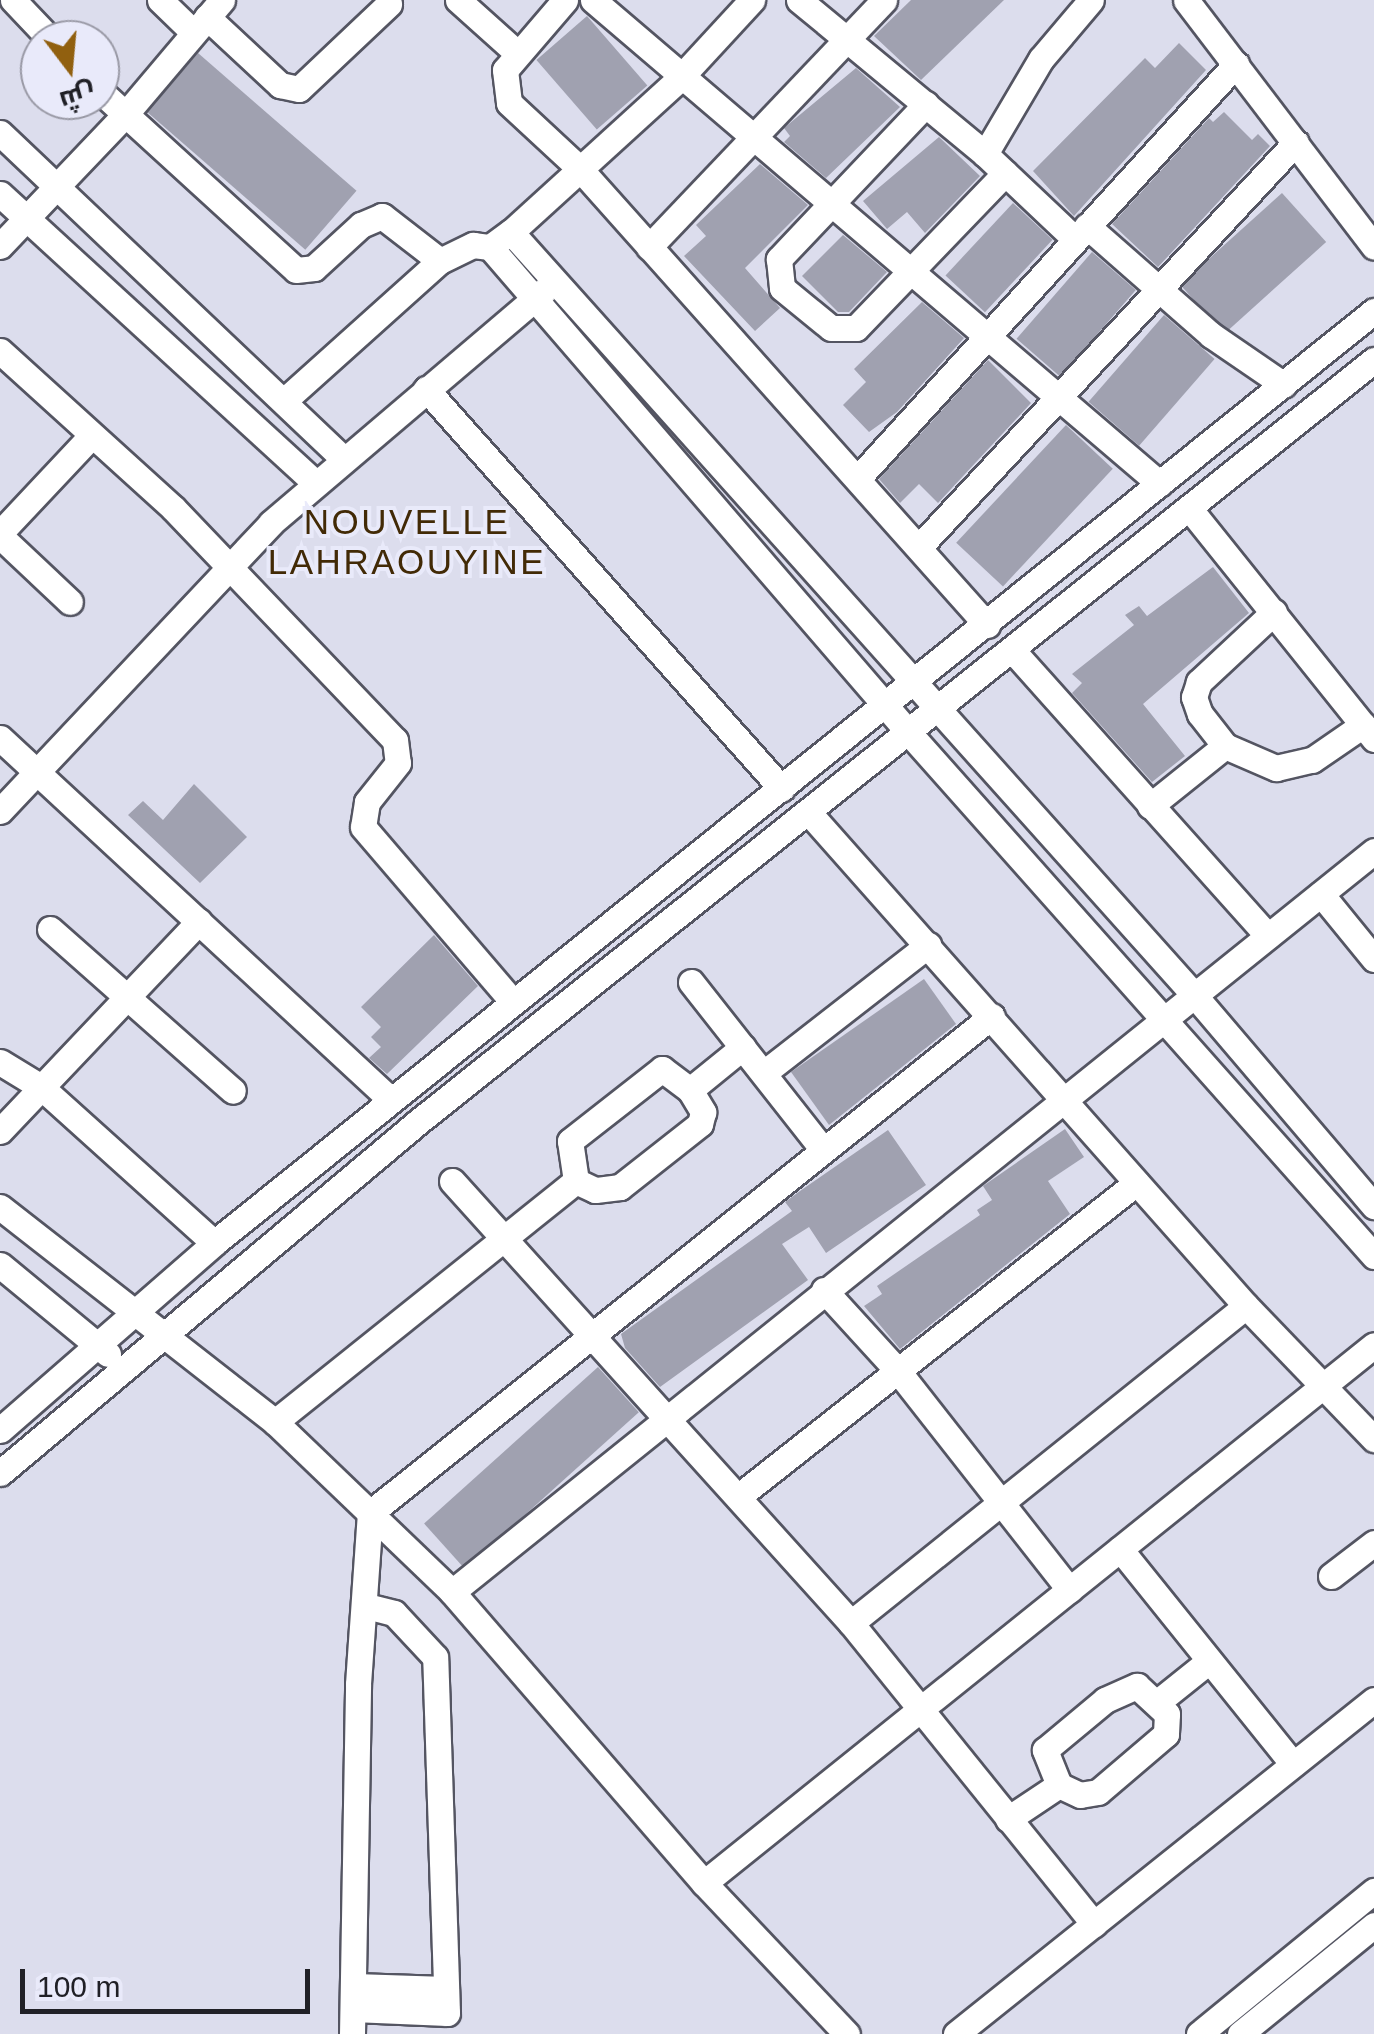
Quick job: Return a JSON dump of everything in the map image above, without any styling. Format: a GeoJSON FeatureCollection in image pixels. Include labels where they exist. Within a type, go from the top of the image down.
{"type":"FeatureCollection","features":[{"type":"Feature","properties":{"kind":"street"},"geometry":{"type":"LineString","coordinates":[[13,0],[32,20]]}},
{"type":"Feature","properties":{"kind":"street"},"geometry":{"type":"LineString","coordinates":[[160,0],[207,16],[280,85],[299,89],[389,4]]}},
{"type":"Feature","properties":{"kind":"street"},"geometry":{"type":"LineString","coordinates":[[458,0],[517,53]]}},
{"type":"Feature","properties":{"kind":"street"},"geometry":{"type":"LineString","coordinates":[[564,0],[517,53],[502,77],[509,103],[581,170],[860,476],[986,625]]}},
{"type":"Feature","properties":{"kind":"street"},"geometry":{"type":"LineString","coordinates":[[286,399],[440,261],[473,245],[501,240],[680,80],[752,0]]}},
{"type":"Feature","properties":{"kind":"street"},"geometry":{"type":"LineString","coordinates":[[799,0],[1005,173],[1160,289],[1211,335],[1284,384]]}},
{"type":"Feature","properties":{"kind":"street"},"geometry":{"type":"LineString","coordinates":[[649,247],[884,0]]}},
{"type":"Feature","properties":{"kind":"street"},"geometry":{"type":"LineString","coordinates":[[986,154],[1041,59],[1091,0]]}},
{"type":"Feature","properties":{"kind":"street"},"geometry":{"type":"LineString","coordinates":[[1186,0],[1374,247]]}},
{"type":"Feature","properties":{"kind":"street"},"geometry":{"type":"LineString","coordinates":[[609,5],[680,80],[756,138],[1160,484]]}},
{"type":"Feature","properties":{"kind":"street"},"geometry":{"type":"LineString","coordinates":[[0,246],[124,116],[207,16]]}},
{"type":"Feature","properties":{"kind":"street"},"geometry":{"type":"LineString","coordinates":[[860,476],[1236,64]]}},
{"type":"Feature","properties":{"kind":"street"},"geometry":{"type":"LineString","coordinates":[[926,104],[780,259],[775,270],[782,288],[831,328],[850,331],[914,272],[1005,173]]}},
{"type":"Feature","properties":{"kind":"street"},"geometry":{"type":"LineString","coordinates":[[120,112],[296,270],[314,268],[361,225],[382,216],[404,227],[440,261]]}},
{"type":"Feature","properties":{"kind":"street"},"geometry":{"type":"LineString","coordinates":[[0,134],[286,399],[341,457]]}},
{"type":"Feature","properties":{"kind":"street"},"geometry":{"type":"LineString","coordinates":[[921,545],[1296,142]]}},
{"type":"Feature","properties":{"kind":"street"},"geometry":{"type":"LineString","coordinates":[[0,194],[315,482]]}},
{"type":"Feature","properties":{"kind":"street"},"geometry":{"type":"LineString","coordinates":[[501,240],[555,281],[1194,996],[1374,1206]]}},
{"type":"Feature","properties":{"kind":"street"},"geometry":{"type":"LineString","coordinates":[[501,240],[533,300],[909,734],[1169,1019],[1374,1256]]}},
{"type":"Feature","properties":{"kind":"street"},"geometry":{"type":"LineString","coordinates":[[0,811],[227,566],[341,457],[555,281]]}},
{"type":"Feature","properties":{"kind":"street"},"geometry":{"type":"LineString","coordinates":[[0,1430],[214,1243],[512,1001],[916,684],[1374,311]]}},
{"type":"Feature","properties":{"kind":"street"},"geometry":{"type":"LineString","coordinates":[[0,351],[227,566],[395,740],[398,763],[367,802],[363,827],[512,1001]]}},
{"type":"Feature","properties":{"kind":"street"},"geometry":{"type":"LineString","coordinates":[[0,1473],[161,1332],[1374,360]]}},
{"type":"Feature","properties":{"kind":"street"},"geometry":{"type":"LineString","coordinates":[[426,389],[782,789]]}},
{"type":"Feature","properties":{"kind":"street"},"geometry":{"type":"LineString","coordinates":[[70,602],[0,534],[92,435]]}},
{"type":"Feature","properties":{"kind":"street"},"geometry":{"type":"LineString","coordinates":[[1189,508],[1274,612],[1369,732],[1289,769],[1262,766],[1225,746],[1200,714],[1194,689],[1274,612]]}},
{"type":"Feature","properties":{"kind":"street"},"geometry":{"type":"LineString","coordinates":[[1014,652],[1268,936]]}},
{"type":"Feature","properties":{"kind":"street"},"geometry":{"type":"LineString","coordinates":[[0,738],[38,769],[392,1100]]}},
{"type":"Feature","properties":{"kind":"street"},"geometry":{"type":"LineString","coordinates":[[1150,806],[1225,746]]}},
{"type":"Feature","properties":{"kind":"street"},"geometry":{"type":"LineString","coordinates":[[810,814],[1068,1100],[1246,1306],[1374,1438]]}},
{"type":"Feature","properties":{"kind":"street"},"geometry":{"type":"LineString","coordinates":[[452,1592],[1374,851]]}},
{"type":"Feature","properties":{"kind":"street"},"geometry":{"type":"LineString","coordinates":[[1322,894],[1374,959]]}},
{"type":"Feature","properties":{"kind":"street"},"geometry":{"type":"LineString","coordinates":[[0,1131],[199,921]]}},
{"type":"Feature","properties":{"kind":"street"},"geometry":{"type":"LineString","coordinates":[[50,930],[233,1091]]}},
{"type":"Feature","properties":{"kind":"street"},"geometry":{"type":"LineString","coordinates":[[765,1072],[928,945]]}},
{"type":"Feature","properties":{"kind":"street"},"geometry":{"type":"LineString","coordinates":[[690,982],[821,1147]]}},
{"type":"Feature","properties":{"kind":"street"},"geometry":{"type":"LineString","coordinates":[[366,1606],[394,1613],[435,1657],[446,2001],[353,2010],[358,1684],[370,1513],[594,1336],[821,1147],[992,1016]]}},
{"type":"Feature","properties":{"kind":"street"},"geometry":{"type":"LineString","coordinates":[[690,1090],[743,1047]]}},
{"type":"Feature","properties":{"kind":"street"},"geometry":{"type":"LineString","coordinates":[[0,1062],[41,1087],[214,1243]]}},
{"type":"Feature","properties":{"kind":"street"},"geometry":{"type":"LineString","coordinates":[[662,1069],[690,1090],[702,1120],[651,1164],[612,1190],[576,1180],[570,1141],[629,1090],[662,1069]]}},
{"type":"Feature","properties":{"kind":"street"},"geometry":{"type":"LineString","coordinates":[[275,1422],[576,1180]]}},
{"type":"Feature","properties":{"kind":"street"},"geometry":{"type":"LineString","coordinates":[[452,1181],[851,1623],[1094,1924]]}},
{"type":"Feature","properties":{"kind":"street"},"geometry":{"type":"LineString","coordinates":[[739,1496],[1136,1182]]}},
{"type":"Feature","properties":{"kind":"street"},"geometry":{"type":"LineString","coordinates":[[0,1207],[275,1422],[452,1592],[704,1883],[847,2034]]}},
{"type":"Feature","properties":{"kind":"street"},"geometry":{"type":"LineString","coordinates":[[0,1265],[123,1365]]}},
{"type":"Feature","properties":{"kind":"street"},"geometry":{"type":"LineString","coordinates":[[824,1290],[898,1372],[1070,1590]]}},
{"type":"Feature","properties":{"kind":"street"},"geometry":{"type":"LineString","coordinates":[[851,1623],[1246,1306]]}},
{"type":"Feature","properties":{"kind":"street"},"geometry":{"type":"LineString","coordinates":[[704,1883],[1374,1344]]}},
{"type":"Feature","properties":{"kind":"street"},"geometry":{"type":"LineString","coordinates":[[1331,1576],[1374,1543]]}},
{"type":"Feature","properties":{"kind":"street"},"geometry":{"type":"LineString","coordinates":[[1120,1550],[1293,1764]]}},
{"type":"Feature","properties":{"kind":"street"},"geometry":{"type":"LineString","coordinates":[[1159,1701],[1209,1661]]}},
{"type":"Feature","properties":{"kind":"street"},"geometry":{"type":"LineString","coordinates":[[1137,1686],[1159,1701],[1169,1718],[1166,1734],[1111,1780],[1086,1796],[1059,1784],[1045,1759],[1049,1746],[1121,1690],[1137,1686]]}},
{"type":"Feature","properties":{"kind":"street"},"geometry":{"type":"LineString","coordinates":[[956,2034],[1374,1700]]}},
{"type":"Feature","properties":{"kind":"street"},"geometry":{"type":"LineString","coordinates":[[1008,1819],[1059,1784]]}},
{"type":"Feature","properties":{"kind":"street"},"geometry":{"type":"LineString","coordinates":[[1199,2034],[1374,1891]]}},
{"type":"Feature","properties":{"kind":"street"},"geometry":{"type":"LineString","coordinates":[[1240,2034],[1374,1925]]}},
{"type":"Feature","properties":{"kind":"building"},"geometry":{"type":"Polygon","coordinates":[[[911,0],[1004,0],[921,80],[874,36],[911,0]]]}},
{"type":"Feature","properties":{"kind":"building"},"geometry":{"type":"Polygon","coordinates":[[[587,16],[647,85],[597,129],[536,60],[587,16]]]}},
{"type":"Feature","properties":{"kind":"building"},"geometry":{"type":"Polygon","coordinates":[[[1179,43],[1206,70],[1074,216],[1033,171],[1145,58],[1155,68],[1179,43]]]}},
{"type":"Feature","properties":{"kind":"building"},"geometry":{"type":"Polygon","coordinates":[[[198,53],[356,191],[305,250],[147,112],[198,53]]]}},
{"type":"Feature","properties":{"kind":"building"},"geometry":{"type":"Polygon","coordinates":[[[856,68],[900,107],[826,178],[784,142],[790,136],[784,128],[856,68]]]}},
{"type":"Feature","properties":{"kind":"building"},"geometry":{"type":"Polygon","coordinates":[[[1224,112],[1252,140],[1258,134],[1270,146],[1158,267],[1112,224],[1209,118],[1213,122],[1224,112]]]}},
{"type":"Feature","properties":{"kind":"building"},"geometry":{"type":"Polygon","coordinates":[[[939,137],[980,176],[925,233],[907,212],[887,229],[863,201],[939,137]]]}},
{"type":"Feature","properties":{"kind":"building"},"geometry":{"type":"Polygon","coordinates":[[[760,164],[808,205],[745,268],[780,308],[755,331],[684,256],[706,236],[696,225],[760,164]]]}},
{"type":"Feature","properties":{"kind":"building"},"geometry":{"type":"Polygon","coordinates":[[[1282,193],[1326,242],[1224,334],[1180,285],[1282,193]]]}},
{"type":"Feature","properties":{"kind":"building"},"geometry":{"type":"Polygon","coordinates":[[[1013,203],[1052,240],[985,312],[945,275],[1013,203]]]}},
{"type":"Feature","properties":{"kind":"building"},"geometry":{"type":"Polygon","coordinates":[[[843,235],[887,272],[849,312],[838,312],[802,276],[843,235]]]}},
{"type":"Feature","properties":{"kind":"building"},"geometry":{"type":"Polygon","coordinates":[[[1092,252],[1136,290],[1060,377],[1017,339],[1092,252]]]}},
{"type":"Feature","properties":{"kind":"building"},"geometry":{"type":"Polygon","coordinates":[[[922,302],[964,338],[897,412],[869,432],[843,405],[866,382],[854,369],[922,302]]]}},
{"type":"Feature","properties":{"kind":"building"},"geometry":{"type":"Polygon","coordinates":[[[1164,315],[1215,359],[1139,446],[1089,402],[1164,315]]]}},
{"type":"Feature","properties":{"kind":"building"},"geometry":{"type":"Polygon","coordinates":[[[988,360],[1031,403],[938,503],[919,484],[900,503],[879,479],[988,360]]]}},
{"type":"Feature","properties":{"kind":"building"},"geometry":{"type":"Polygon","coordinates":[[[1066,425],[1113,469],[1003,586],[956,543],[1066,425]]]}},
{"type":"Feature","properties":{"kind":"building"},"geometry":{"type":"Polygon","coordinates":[[[1213,567],[1249,613],[1143,704],[1185,756],[1152,782],[1072,693],[1082,683],[1072,674],[1134,625],[1125,615],[1139,606],[1147,616],[1213,567]]]}},
{"type":"Feature","properties":{"kind":"building"},"geometry":{"type":"Polygon","coordinates":[[[194,784],[247,837],[200,883],[128,815],[143,801],[163,820],[194,784]]]}},
{"type":"Feature","properties":{"kind":"building"},"geometry":{"type":"Polygon","coordinates":[[[434,935],[478,986],[387,1074],[369,1058],[381,1047],[371,1037],[381,1027],[361,1007],[434,935]]]}},
{"type":"Feature","properties":{"kind":"building"},"geometry":{"type":"Polygon","coordinates":[[[924,979],[956,1024],[829,1125],[791,1072],[924,979]]]}},
{"type":"Feature","properties":{"kind":"building"},"geometry":{"type":"Polygon","coordinates":[[[1065,1129],[1084,1157],[1048,1181],[1070,1214],[900,1349],[864,1306],[882,1294],[877,1286],[980,1215],[977,1210],[992,1200],[983,1186],[1065,1129]]]}},
{"type":"Feature","properties":{"kind":"building"},"geometry":{"type":"Polygon","coordinates":[[[888,1130],[926,1185],[826,1253],[809,1227],[782,1244],[808,1280],[660,1387],[625,1348],[621,1334],[792,1211],[785,1202],[888,1130]]]}},
{"type":"Feature","properties":{"kind":"building"},"geometry":{"type":"Polygon","coordinates":[[[598,1367],[639,1412],[465,1569],[424,1524],[598,1367]]]}},
{"type":"Feature","properties":{"kind":"district","name":"NOUVELLE LAHRAOUYINE"},"geometry":{"type":"Point","coordinates":[407,542]}}]}
